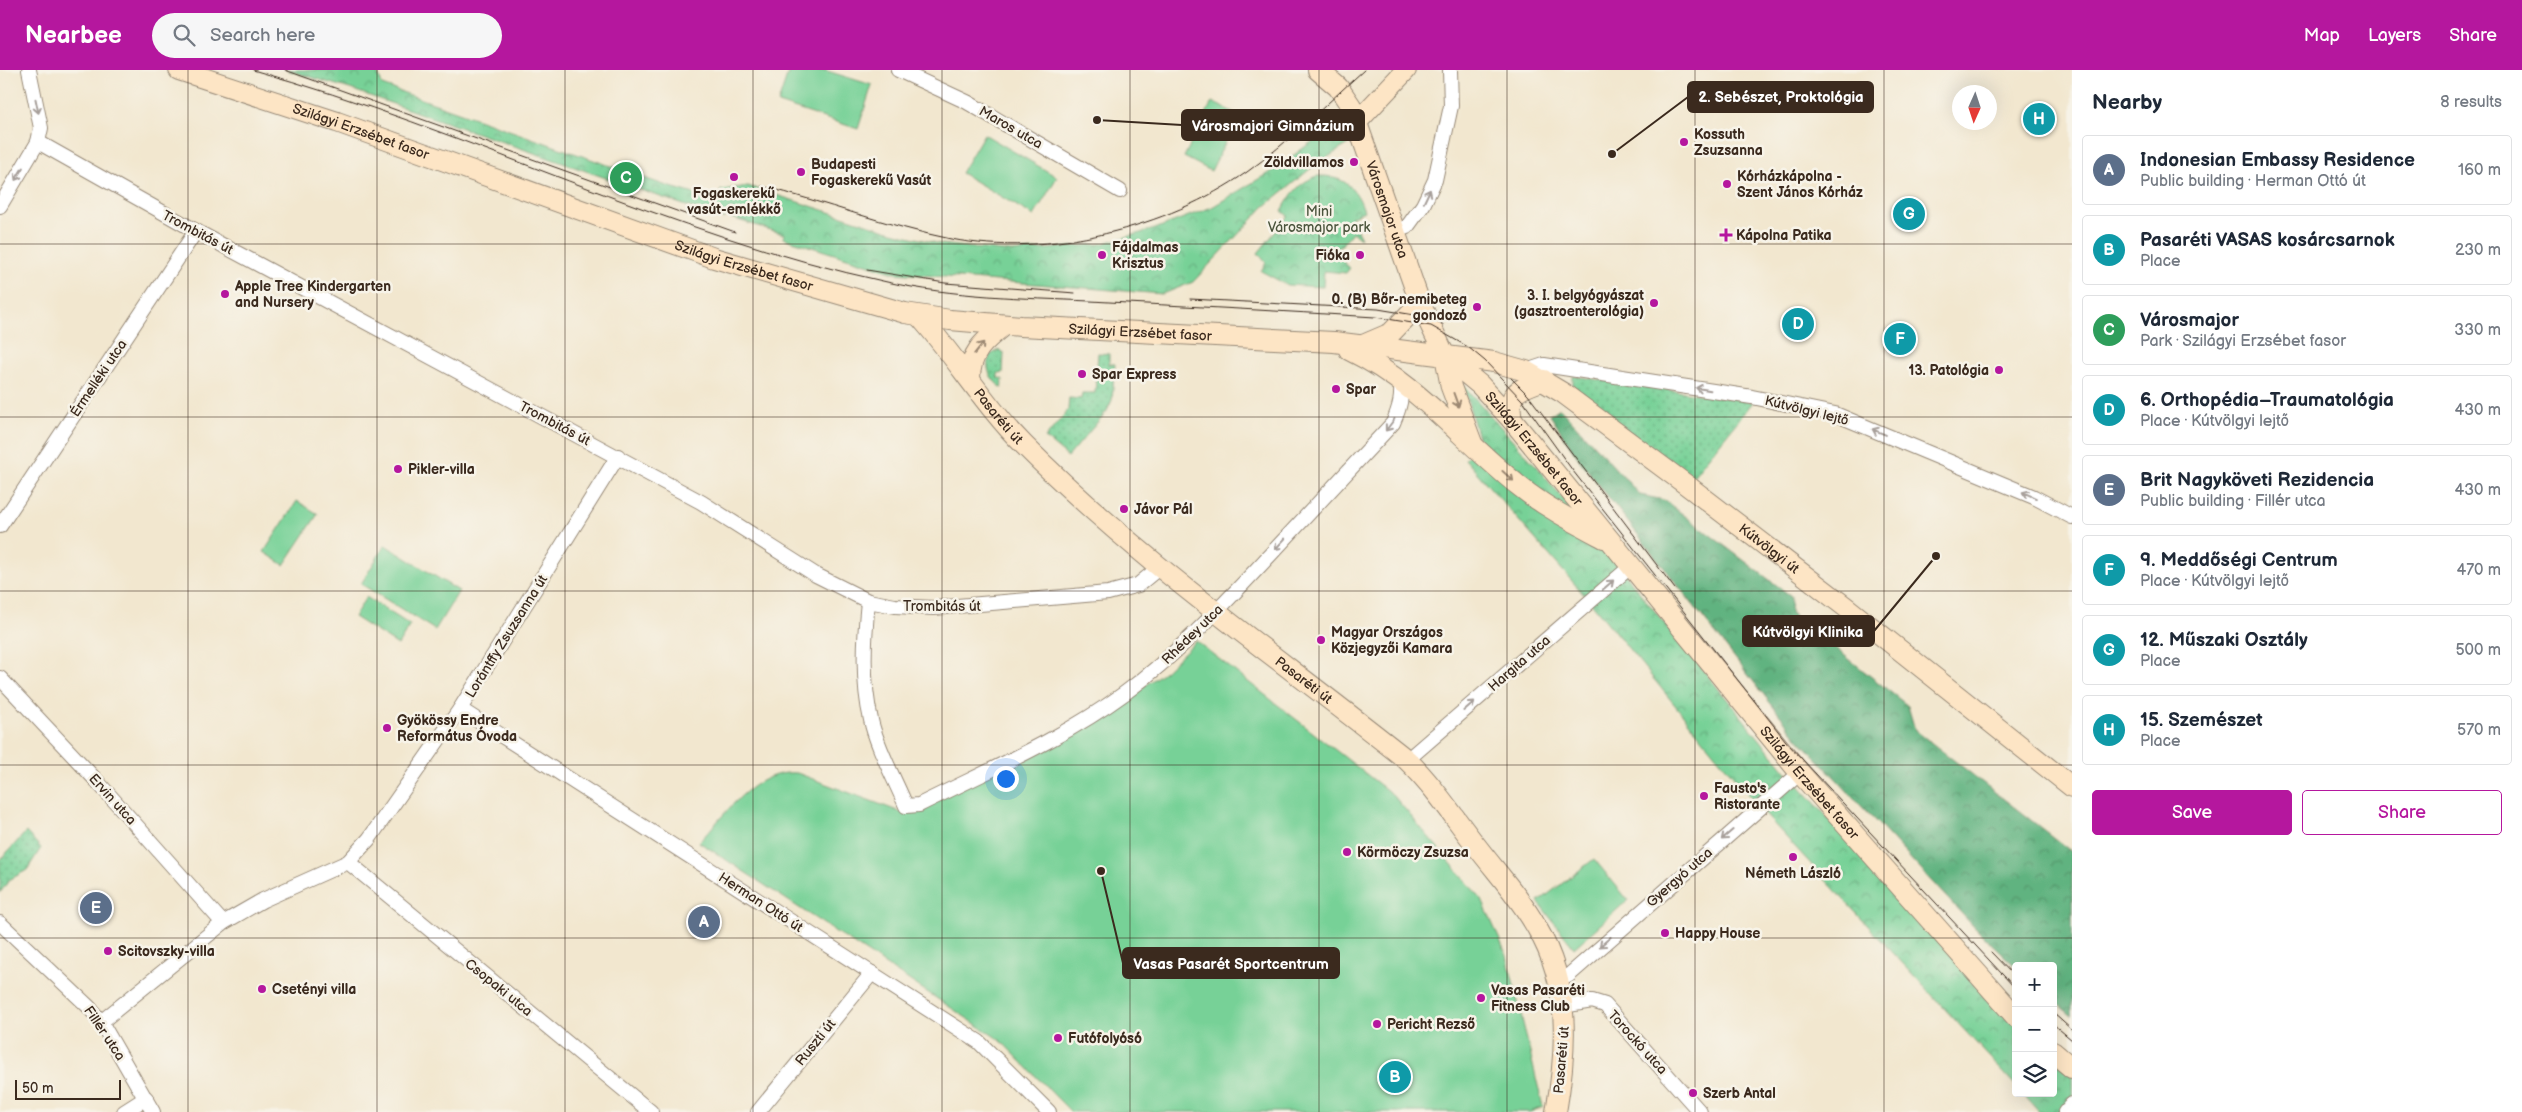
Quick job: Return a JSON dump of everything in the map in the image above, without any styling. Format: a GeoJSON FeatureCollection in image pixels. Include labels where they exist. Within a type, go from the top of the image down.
{"type":"FeatureCollection","features":[{"type":"Feature","properties":{"kind":"main road","name":"Szilágyi Erzsébet fasor"},"geometry":{"type":"LineString","coordinates":[[179,70],[337,122],[714,258],[834,294],[919,316],[1004,325],[1334,342],[1446,356],[1480,386],[1512,420],[1800,773],[2012,1012]]}},
{"type":"Feature","properties":{"kind":"main road","name":"Városmajor utca"},"geometry":{"type":"LineString","coordinates":[[1318,70],[1338,87],[1347,98],[1396,231],[1420,303],[1446,356]]}},
{"type":"Feature","properties":{"kind":"main road"},"geometry":{"type":"LineString","coordinates":[[1357,122],[1406,70]]}},
{"type":"Feature","properties":{"kind":"main road"},"geometry":{"type":"LineString","coordinates":[[1361,346],[1391,334],[1420,303]]}},
{"type":"Feature","properties":{"kind":"main road","name":"Pasaréti út"},"geometry":{"type":"LineString","coordinates":[[919,316],[1023,444],[1066,485],[1216,611],[1407,760],[1426,780],[1521,903],[1544,942],[1558,979],[1563,1006],[1565,1040],[1556,1112]]}},
{"type":"Feature","properties":{"kind":"main road"},"geometry":{"type":"LineString","coordinates":[[970,379],[973,355],[980,345],[1004,325]]}},
{"type":"Feature","properties":{"kind":"main road","name":"Szilágyi Erzsébet fasor"},"geometry":{"type":"LineString","coordinates":[[1334,342],[1377,364],[1400,379],[1518,486],[1550,510],[1612,542]]}},
{"type":"Feature","properties":{"kind":"main road"},"geometry":{"type":"LineString","coordinates":[[1446,356],[1451,387],[1472,443]]}},
{"type":"Feature","properties":{"kind":"main road","name":"Kútvölgyi út"},"geometry":{"type":"LineString","coordinates":[[1446,356],[1494,362],[1526,371],[1544,380],[1684,483],[1847,608],[2072,787]]}},
{"type":"Feature","properties":{"kind":"main road"},"geometry":{"type":"LineString","coordinates":[[1512,420],[1510,408],[1515,393],[1521,388],[1544,380]]}},
{"type":"Feature","properties":{"kind":"main road"},"geometry":{"type":"LineString","coordinates":[[2057,1055],[2072,1068]]}},
{"type":"Feature","properties":{"kind":"street"},"geometry":{"type":"LineString","coordinates":[[0,206],[38,142],[41,128],[30,70]]}},
{"type":"Feature","properties":{"kind":"street","name":"Maros utca"},"geometry":{"type":"LineString","coordinates":[[898,70],[967,102],[1120,191]]}},
{"type":"Feature","properties":{"kind":"street"},"geometry":{"type":"LineString","coordinates":[[1396,231],[1407,227],[1423,205],[1435,180],[1452,106],[1450,70]]}},
{"type":"Feature","properties":{"kind":"street","name":"Trombitás út"},"geometry":{"type":"LineString","coordinates":[[38,142],[196,231],[618,456],[701,502],[816,574],[868,601],[895,606],[934,608],[1108,593],[1138,585],[1161,566]]}},
{"type":"Feature","properties":{"kind":"street","name":"Érmelléki utca"},"geometry":{"type":"LineString","coordinates":[[0,526],[196,231]]}},
{"type":"Feature","properties":{"kind":"street","name":"Kútvölgyi lejtő"},"geometry":{"type":"LineString","coordinates":[[1526,371],[1544,364],[1752,397],[1835,414],[2010,487],[2072,517]]}},
{"type":"Feature","properties":{"kind":"street","name":"Rhédey utca"},"geometry":{"type":"LineString","coordinates":[[868,601],[864,639],[865,686],[871,722],[906,806],[919,805],[1014,760],[1063,734],[1123,694],[1160,666],[1216,611],[1393,422],[1401,406],[1402,392],[1400,379]]}},
{"type":"Feature","properties":{"kind":"street","name":"Lorántffy Zsuzsanna út"},"geometry":{"type":"LineString","coordinates":[[101,1022],[223,923],[263,900],[348,862],[369,839],[460,709],[618,456]]}},
{"type":"Feature","properties":{"kind":"street","name":"Hargita utca"},"geometry":{"type":"LineString","coordinates":[[1407,760],[1630,566]]}},
{"type":"Feature","properties":{"kind":"street","name":"Ervin utca"},"geometry":{"type":"LineString","coordinates":[[0,678],[95,779],[223,923]]}},
{"type":"Feature","properties":{"kind":"street","name":"Herman Ottó út"},"geometry":{"type":"LineString","coordinates":[[460,709],[979,1042],[1049,1112]]}},
{"type":"Feature","properties":{"kind":"street","name":"Gyergyó utca"},"geometry":{"type":"LineString","coordinates":[[1558,979],[1574,971],[1800,773]]}},
{"type":"Feature","properties":{"kind":"street","name":"Csopaki utca"},"geometry":{"type":"LineString","coordinates":[[348,862],[651,1112]]}},
{"type":"Feature","properties":{"kind":"street","name":"Fillér utca"},"geometry":{"type":"LineString","coordinates":[[0,923],[89,1006],[101,1022],[154,1112]]}},
{"type":"Feature","properties":{"kind":"street","name":"Ruszti út"},"geometry":{"type":"LineString","coordinates":[[758,1112],[872,973]]}},
{"type":"Feature","properties":{"kind":"street","name":"Torockó utca"},"geometry":{"type":"LineString","coordinates":[[1563,1006],[1592,1001],[1605,1005],[1700,1112]]}},
{"type":"Feature","properties":{"kind":"street"},"geometry":{"type":"LineString","coordinates":[[124,1112],[146,1098]]}},
{"type":"Feature","properties":{"kind":"street"},"geometry":{"type":"LineString","coordinates":[[2065,1112],[2072,1104]]}},
{"type":"Feature","properties":{"kind":"green space"},"geometry":{"type":"Polygon","coordinates":[[[287,70],[377,70],[382,85],[664,185],[718,201],[721,190],[748,186],[892,232],[940,244],[1012,252],[1100,244],[1155,229],[1212,207],[1272,171],[1343,119],[1352,142],[1315,165],[1264,207],[1193,282],[1163,294],[895,273],[783,238],[784,234],[725,216],[724,219],[350,89],[287,70]]]}},
{"type":"Feature","properties":{"kind":"green space"},"geometry":{"type":"Polygon","coordinates":[[[789,70],[824,70],[872,85],[858,129],[778,103],[789,70]]]}},
{"type":"Feature","properties":{"kind":"green space"},"geometry":{"type":"Polygon","coordinates":[[[1212,102],[1239,115],[1211,171],[1184,157],[1212,102]]]}},
{"type":"Feature","properties":{"kind":"green space"},"geometry":{"type":"Polygon","coordinates":[[[984,134],[1057,177],[1034,216],[961,173],[984,134]]]}},
{"type":"Feature","properties":{"kind":"green space","name":"Mini Városmajor park"},"geometry":{"type":"Polygon","coordinates":[[[1318,176],[1335,178],[1348,184],[1353,190],[1364,211],[1351,217],[1361,238],[1352,232],[1335,253],[1350,268],[1346,273],[1324,271],[1323,287],[1287,285],[1261,271],[1266,263],[1258,253],[1288,216],[1282,211],[1288,199],[1306,181],[1318,176]]]}},
{"type":"Feature","properties":{"kind":"green space"},"geometry":{"type":"Polygon","coordinates":[[[999,350],[1004,353],[1003,373],[998,373],[998,378],[1003,379],[1002,388],[992,377],[988,369],[990,355],[999,350]]]}},
{"type":"Feature","properties":{"kind":"green space"},"geometry":{"type":"Polygon","coordinates":[[[1098,353],[1109,354],[1109,364],[1115,364],[1112,400],[1107,411],[1068,457],[1045,438],[1068,410],[1069,398],[1081,399],[1082,393],[1095,393],[1098,353]]]}},
{"type":"Feature","properties":{"kind":"green space"},"geometry":{"type":"Polygon","coordinates":[[[1573,376],[1753,402],[1691,479],[1608,416],[1573,386],[1573,376]]]}},
{"type":"Feature","properties":{"kind":"green space"},"geometry":{"type":"Polygon","coordinates":[[[1463,385],[1536,466],[1785,770],[2012,1022],[2012,1082],[1761,810],[1593,605],[1465,459],[1480,444],[1463,385]]]}},
{"type":"Feature","properties":{"kind":"green space"},"geometry":{"type":"Polygon","coordinates":[[[1560,408],[1640,495],[1664,500],[1791,596],[1790,612],[1908,706],[1915,730],[2072,852],[2072,1016],[2057,1003],[2057,962],[2012,963],[1976,929],[1797,737],[1580,461],[1550,415],[1560,408]]]}},
{"type":"Feature","properties":{"kind":"green space"},"geometry":{"type":"Polygon","coordinates":[[[297,501],[318,514],[284,565],[264,552],[297,501]]]}},
{"type":"Feature","properties":{"kind":"green space"},"geometry":{"type":"Polygon","coordinates":[[[385,545],[459,591],[435,630],[361,584],[385,545]]]}},
{"type":"Feature","properties":{"kind":"green space"},"geometry":{"type":"Polygon","coordinates":[[[366,597],[410,625],[398,645],[354,617],[366,597]]]}},
{"type":"Feature","properties":{"kind":"green space"},"geometry":{"type":"Polygon","coordinates":[[[1196,641],[1393,795],[1482,900],[1507,956],[1543,1107],[1530,1112],[1071,1112],[1000,1040],[699,842],[731,807],[754,786],[767,778],[782,774],[797,773],[903,813],[916,812],[1128,698],[1165,671],[1196,641]]]}},
{"type":"Feature","properties":{"kind":"green space"},"geometry":{"type":"Polygon","coordinates":[[[26,832],[41,848],[27,870],[9,880],[0,893],[0,860],[26,832]]]}},
{"type":"Feature","properties":{"kind":"green space"},"geometry":{"type":"Polygon","coordinates":[[[1594,859],[1628,900],[1574,948],[1538,902],[1594,859]]]}},
{"type":"Feature","properties":{"kind":"green space"},"geometry":{"type":"Polygon","coordinates":[[[2057,1061],[2072,1074],[2072,1112],[2039,1112],[2026,1097],[2057,1097],[2057,1061]]]}},
{"type":"Feature","properties":{"kind":"tram line"},"geometry":{"type":"LineString","coordinates":[[253,70],[333,94],[647,210],[726,237],[806,262],[887,282],[963,294],[1375,317],[1431,326],[1468,347],[1485,361],[1522,400],[1573,471],[1789,745],[2012,985]]}},
{"type":"Feature","properties":{"kind":"tram line"},"geometry":{"type":"LineString","coordinates":[[285,70],[735,232]]}},
{"type":"Feature","properties":{"kind":"tram line"},"geometry":{"type":"LineString","coordinates":[[762,186],[927,234],[951,239],[988,244],[1027,244],[1066,241],[1105,234],[1144,223],[1181,209],[1215,192],[1247,172],[1292,136],[1364,70]]}},
{"type":"Feature","properties":{"kind":"tram line"},"geometry":{"type":"LineString","coordinates":[[867,270],[945,283],[1075,293]]}},
{"type":"Feature","properties":{"kind":"tram line"},"geometry":{"type":"LineString","coordinates":[[1190,299],[1378,309],[1427,317],[1443,324]]}},
{"type":"Feature","properties":{"kind":"tram line"},"geometry":{"type":"LineString","coordinates":[[1511,378],[1528,395],[1675,589]]}},
{"type":"Feature","properties":{"kind":"tram line"},"geometry":{"type":"LineString","coordinates":[[1991,952],[2012,974]]}},
{"type":"Feature","properties":{"kind":"tram line"},"geometry":{"type":"LineString","coordinates":[[2057,1017],[2072,1030]]}},
{"type":"Feature","properties":{"kind":"tram line"},"geometry":{"type":"LineString","coordinates":[[2057,1027],[2072,1040]]}},
{"type":"Feature","properties":{"kind":"place","name":"15. Szemészet"},"geometry":{"type":"Point","coordinates":[2039,119]}},
{"type":"Feature","properties":{"kind":"place","name":"Városmajori Gimnázium"},"geometry":{"type":"Point","coordinates":[1097,120]}},
{"type":"Feature","properties":{"kind":"place","name":"Kossuth Zsuzsanna"},"geometry":{"type":"Point","coordinates":[1684,142]}},
{"type":"Feature","properties":{"kind":"place","name":"2. Sebészet, Proktológia"},"geometry":{"type":"Point","coordinates":[1612,154]}},
{"type":"Feature","properties":{"kind":"place","name":"Zöldvillamos"},"geometry":{"type":"Point","coordinates":[1354,162]}},
{"type":"Feature","properties":{"kind":"place","name":"Budapesti Fogaskerekű Vasút"},"geometry":{"type":"Point","coordinates":[801,172]}},
{"type":"Feature","properties":{"kind":"place","name":"Fogaskerekű vasút-emlékkő"},"geometry":{"type":"Point","coordinates":[734,177]}},
{"type":"Feature","properties":{"kind":"place","name":"Városmajor"},"geometry":{"type":"Point","coordinates":[626,178]}},
{"type":"Feature","properties":{"kind":"place","name":"Kórházkápolna - Szent János Kórház"},"geometry":{"type":"Point","coordinates":[1727,184]}},
{"type":"Feature","properties":{"kind":"place","name":"12. Műszaki Osztály"},"geometry":{"type":"Point","coordinates":[1909,214]}},
{"type":"Feature","properties":{"kind":"place","name":"Kápolna Patika"},"geometry":{"type":"Point","coordinates":[1726,235]}},
{"type":"Feature","properties":{"kind":"place","name":"Fájdalmas Krisztus"},"geometry":{"type":"Point","coordinates":[1102,255]}},
{"type":"Feature","properties":{"kind":"place","name":"Fióka"},"geometry":{"type":"Point","coordinates":[1360,255]}},
{"type":"Feature","properties":{"kind":"place","name":"Apple Tree Kindergarten and Nursery"},"geometry":{"type":"Point","coordinates":[225,294]}},
{"type":"Feature","properties":{"kind":"place","name":"3. I. belgyógyászat (gasztroenterológia)"},"geometry":{"type":"Point","coordinates":[1654,303]}},
{"type":"Feature","properties":{"kind":"place","name":"0. (B) Bőr-nemibeteg gondozó"},"geometry":{"type":"Point","coordinates":[1477,307]}},
{"type":"Feature","properties":{"kind":"place","name":"6. Orthopédia–Traumatológia"},"geometry":{"type":"Point","coordinates":[1798,324]}},
{"type":"Feature","properties":{"kind":"place","name":"9. Meddőségi Centrum"},"geometry":{"type":"Point","coordinates":[1900,339]}},
{"type":"Feature","properties":{"kind":"place","name":"13. Patológia"},"geometry":{"type":"Point","coordinates":[1999,370]}},
{"type":"Feature","properties":{"kind":"place","name":"Spar Express"},"geometry":{"type":"Point","coordinates":[1082,374]}},
{"type":"Feature","properties":{"kind":"place","name":"Spar"},"geometry":{"type":"Point","coordinates":[1336,389]}},
{"type":"Feature","properties":{"kind":"place","name":"Pikler-villa"},"geometry":{"type":"Point","coordinates":[398,469]}},
{"type":"Feature","properties":{"kind":"place","name":"Jávor Pál"},"geometry":{"type":"Point","coordinates":[1124,509]}},
{"type":"Feature","properties":{"kind":"place","name":"Kútvölgyi Klinika"},"geometry":{"type":"Point","coordinates":[1936,556]}},
{"type":"Feature","properties":{"kind":"place","name":"Magyar Országos Közjegyzői Kamara"},"geometry":{"type":"Point","coordinates":[1321,640]}},
{"type":"Feature","properties":{"kind":"place","name":"Gyökössy Endre Református Óvoda"},"geometry":{"type":"Point","coordinates":[387,728]}},
{"type":"Feature","properties":{"kind":"place","name":"Fausto's Ristorante"},"geometry":{"type":"Point","coordinates":[1704,796]}},
{"type":"Feature","properties":{"kind":"place","name":"Körmöczy Zsuzsa"},"geometry":{"type":"Point","coordinates":[1347,852]}},
{"type":"Feature","properties":{"kind":"place","name":"Németh László"},"geometry":{"type":"Point","coordinates":[1793,857]}},
{"type":"Feature","properties":{"kind":"place","name":"Vasas Pasarét Sportcentrum"},"geometry":{"type":"Point","coordinates":[1101,871]}},
{"type":"Feature","properties":{"kind":"place","name":"Brit Nagyköveti Rezidencia"},"geometry":{"type":"Point","coordinates":[96,908]}},
{"type":"Feature","properties":{"kind":"place","name":"Indonesian Embassy Residence"},"geometry":{"type":"Point","coordinates":[704,922]}},
{"type":"Feature","properties":{"kind":"place","name":"Happy House"},"geometry":{"type":"Point","coordinates":[1665,933]}},
{"type":"Feature","properties":{"kind":"place","name":"Scitovszky-villa"},"geometry":{"type":"Point","coordinates":[108,951]}},
{"type":"Feature","properties":{"kind":"place","name":"Csetényi villa"},"geometry":{"type":"Point","coordinates":[262,989]}},
{"type":"Feature","properties":{"kind":"place","name":"Vasas Pasaréti Fitness Club"},"geometry":{"type":"Point","coordinates":[1481,998]}},
{"type":"Feature","properties":{"kind":"place","name":"Pericht Rezső"},"geometry":{"type":"Point","coordinates":[1377,1024]}},
{"type":"Feature","properties":{"kind":"place","name":"Futófolyósó"},"geometry":{"type":"Point","coordinates":[1058,1038]}},
{"type":"Feature","properties":{"kind":"place","name":"Pasaréti VASAS kosárcsarnok"},"geometry":{"type":"Point","coordinates":[1395,1077]}},
{"type":"Feature","properties":{"kind":"place","name":"Szerb Antal"},"geometry":{"type":"Point","coordinates":[1693,1093]}}]}
